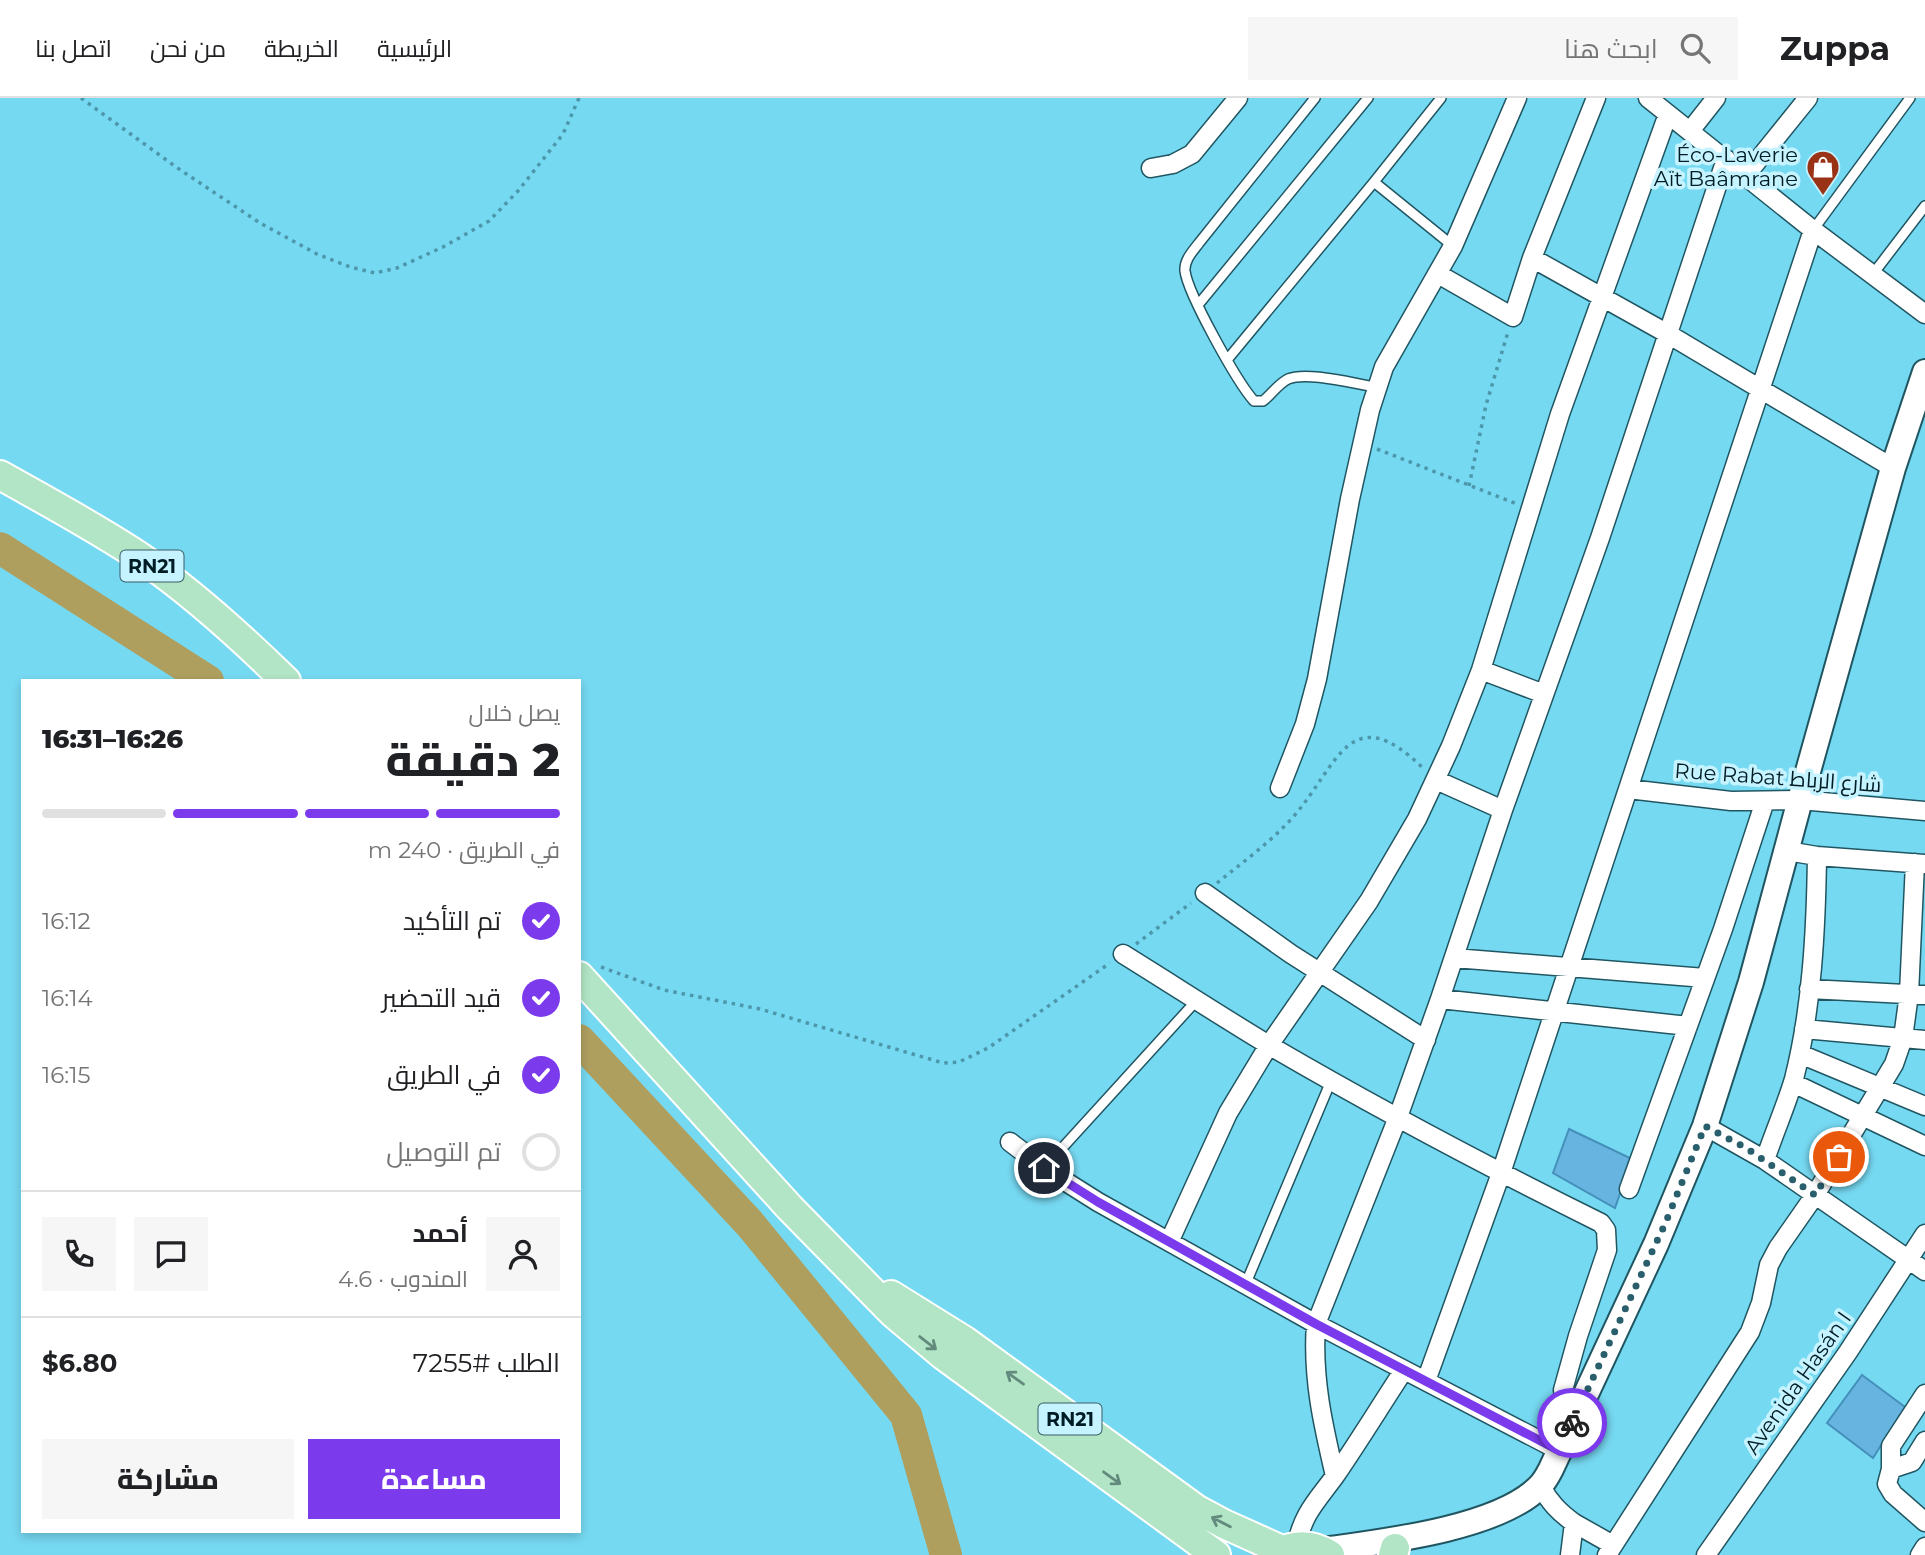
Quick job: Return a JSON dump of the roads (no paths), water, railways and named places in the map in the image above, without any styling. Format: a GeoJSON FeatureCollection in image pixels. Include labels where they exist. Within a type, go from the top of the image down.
{"type":"FeatureCollection","features":[{"type":"Feature","properties":{"kind":"main road"},"geometry":{"type":"LineString","coordinates":[[1302,1552],[1396,1549],[1504,1509],[1541,1486],[1560,1451],[1656,1244],[1705,1126],[1748,992],[1893,468],[1925,372]]}},
{"type":"Feature","properties":{"kind":"main road","name":"RN21"},"geometry":{"type":"LineString","coordinates":[[0,475],[84,522],[146,561],[197,601],[284,679]]}},
{"type":"Feature","properties":{"kind":"main road","name":"RN21"},"geometry":{"type":"LineString","coordinates":[[589,971],[790,1208],[919,1337],[1216,1555]]}},
{"type":"Feature","properties":{"kind":"main road","name":"RN21"},"geometry":{"type":"LineString","coordinates":[[861,1279],[908,1304],[965,1342],[1196,1509],[1302,1552]]}},
{"type":"Feature","properties":{"kind":"street"},"geometry":{"type":"LineString","coordinates":[[1151,168],[1173,164],[1192,154],[1238,98]]}},
{"type":"Feature","properties":{"kind":"street"},"geometry":{"type":"LineString","coordinates":[[1280,788],[1305,724],[1317,679],[1335,571],[1376,387],[1384,367],[1453,246],[1517,98]]}},
{"type":"Feature","properties":{"kind":"street"},"geometry":{"type":"LineString","coordinates":[[1438,274],[1513,317],[1532,258],[1596,98]]}},
{"type":"Feature","properties":{"kind":"street"},"geometry":{"type":"LineString","coordinates":[[1648,98],[1813,230],[1925,314]]}},
{"type":"Feature","properties":{"kind":"street"},"geometry":{"type":"LineString","coordinates":[[1690,131],[1716,98]]}},
{"type":"Feature","properties":{"kind":"street"},"geometry":{"type":"LineString","coordinates":[[1746,175],[1808,98]]}},
{"type":"Feature","properties":{"kind":"street"},"geometry":{"type":"LineString","coordinates":[[1170,1240],[1228,1113],[1269,1045],[1369,901],[1417,819],[1436,780],[1481,670],[1530,509],[1601,296],[1668,114]]}},
{"type":"Feature","properties":{"kind":"street"},"geometry":{"type":"LineString","coordinates":[[1335,1476],[1316,1388],[1316,1324],[1426,1040],[1503,810],[1600,538],[1726,159]]}},
{"type":"Feature","properties":{"kind":"street"},"geometry":{"type":"LineString","coordinates":[[1426,1381],[1501,1173],[1813,230]]}},
{"type":"Feature","properties":{"kind":"street"},"geometry":{"type":"LineString","coordinates":[[1532,258],[1668,334],[1893,468]]}},
{"type":"Feature","properties":{"kind":"street"},"geometry":{"type":"LineString","coordinates":[[1481,670],[1544,694]]}},
{"type":"Feature","properties":{"kind":"street"},"geometry":{"type":"LineString","coordinates":[[1436,780],[1503,810]]}},
{"type":"Feature","properties":{"kind":"street","name":"Rue Rabat شارع الرباط"},"geometry":{"type":"LineString","coordinates":[[1628,789],[1731,801],[1800,800],[1925,811]]}},
{"type":"Feature","properties":{"kind":"street"},"geometry":{"type":"LineString","coordinates":[[1629,1189],[1765,801]]}},
{"type":"Feature","properties":{"kind":"street"},"geometry":{"type":"LineString","coordinates":[[1541,1486],[1559,1512],[1610,1550],[1750,1332],[1761,1303],[1769,1265],[1778,1248],[1815,1195],[1882,1088],[1894,1064],[1917,994],[1920,863],[1817,856],[1787,850]]}},
{"type":"Feature","properties":{"kind":"street"},"geometry":{"type":"LineString","coordinates":[[1765,1160],[1793,1083],[1800,1054],[1809,989],[1817,856]]}},
{"type":"Feature","properties":{"kind":"street"},"geometry":{"type":"LineString","coordinates":[[1205,893],[1320,973],[1426,1040]]}},
{"type":"Feature","properties":{"kind":"street"},"geometry":{"type":"LineString","coordinates":[[1123,954],[1331,1081],[1501,1173],[1601,1223],[1606,1230],[1606,1250],[1563,1390],[1566,1410],[1572,1424]]}},
{"type":"Feature","properties":{"kind":"street"},"geometry":{"type":"LineString","coordinates":[[1454,958],[1705,978]]}},
{"type":"Feature","properties":{"kind":"street"},"geometry":{"type":"LineString","coordinates":[[1809,989],[1917,994]]}},
{"type":"Feature","properties":{"kind":"street"},"geometry":{"type":"LineString","coordinates":[[1440,999],[1688,1026]]}},
{"type":"Feature","properties":{"kind":"street"},"geometry":{"type":"LineString","coordinates":[[1804,1029],[1925,1040]]}},
{"type":"Feature","properties":{"kind":"street"},"geometry":{"type":"LineString","coordinates":[[1800,1054],[1925,1106]]}},
{"type":"Feature","properties":{"kind":"street"},"geometry":{"type":"LineString","coordinates":[[1793,1083],[1925,1146]]}},
{"type":"Feature","properties":{"kind":"street"},"geometry":{"type":"LineString","coordinates":[[1705,1126],[1765,1160],[1925,1271]]}},
{"type":"Feature","properties":{"kind":"street"},"geometry":{"type":"LineString","coordinates":[[1010,1142],[1044,1168],[1098,1202],[1316,1324],[1560,1451]]}},
{"type":"Feature","properties":{"kind":"street","name":"Avenida Hasán I"},"geometry":{"type":"LineString","coordinates":[[1706,1555],[1849,1352],[1925,1234]]}},
{"type":"Feature","properties":{"kind":"street"},"geometry":{"type":"LineString","coordinates":[[1302,1552],[1303,1520],[1404,1370]]}},
{"type":"Feature","properties":{"kind":"street"},"geometry":{"type":"LineString","coordinates":[[1925,1394],[1891,1446],[1891,1469],[1887,1478],[1889,1489],[1925,1522]]}},
{"type":"Feature","properties":{"kind":"street"},"geometry":{"type":"LineString","coordinates":[[1918,1467],[1925,1441]]}},
{"type":"Feature","properties":{"kind":"street"},"geometry":{"type":"LineString","coordinates":[[1891,1446],[1918,1467]]}},
{"type":"Feature","properties":{"kind":"street"},"geometry":{"type":"LineString","coordinates":[[1891,1469],[1918,1467]]}},
{"type":"Feature","properties":{"kind":"street"},"geometry":{"type":"LineString","coordinates":[[1570,1555],[1574,1523]]}},
{"type":"Feature","properties":{"kind":"street"},"geometry":{"type":"LineString","coordinates":[[1920,1555],[1925,1547]]}},
{"type":"Feature","properties":{"kind":"lane"},"geometry":{"type":"LineString","coordinates":[[1315,98],[1199,243],[1186,262],[1185,273],[1198,305],[1227,360],[1251,397],[1258,402],[1267,398],[1284,381],[1292,378],[1312,378],[1376,387]]}},
{"type":"Feature","properties":{"kind":"lane"},"geometry":{"type":"LineString","coordinates":[[1227,360],[1441,98]]}},
{"type":"Feature","properties":{"kind":"lane"},"geometry":{"type":"LineString","coordinates":[[1813,230],[1910,98]]}},
{"type":"Feature","properties":{"kind":"lane"},"geometry":{"type":"LineString","coordinates":[[1198,305],[1365,99]]}},
{"type":"Feature","properties":{"kind":"lane"},"geometry":{"type":"LineString","coordinates":[[1374,182],[1453,246]]}},
{"type":"Feature","properties":{"kind":"lane"},"geometry":{"type":"LineString","coordinates":[[1873,274],[1925,206]]}},
{"type":"Feature","properties":{"kind":"lane"},"geometry":{"type":"LineString","coordinates":[[1044,1168],[1196,1000]]}},
{"type":"Feature","properties":{"kind":"lane"},"geometry":{"type":"LineString","coordinates":[[1246,1283],[1331,1081]]}},
{"type":"Feature","properties":{"kind":"waterway"},"geometry":{"type":"LineString","coordinates":[[0,548],[205,679]]}},
{"type":"Feature","properties":{"kind":"waterway"},"geometry":{"type":"LineString","coordinates":[[581,1042],[750,1224],[906,1415],[946,1555]]}},
{"type":"Feature","properties":{"kind":"place","name":"Éco-Laverie Aït Baâmrane"},"geometry":{"type":"Point","coordinates":[1823,197]}}]}
